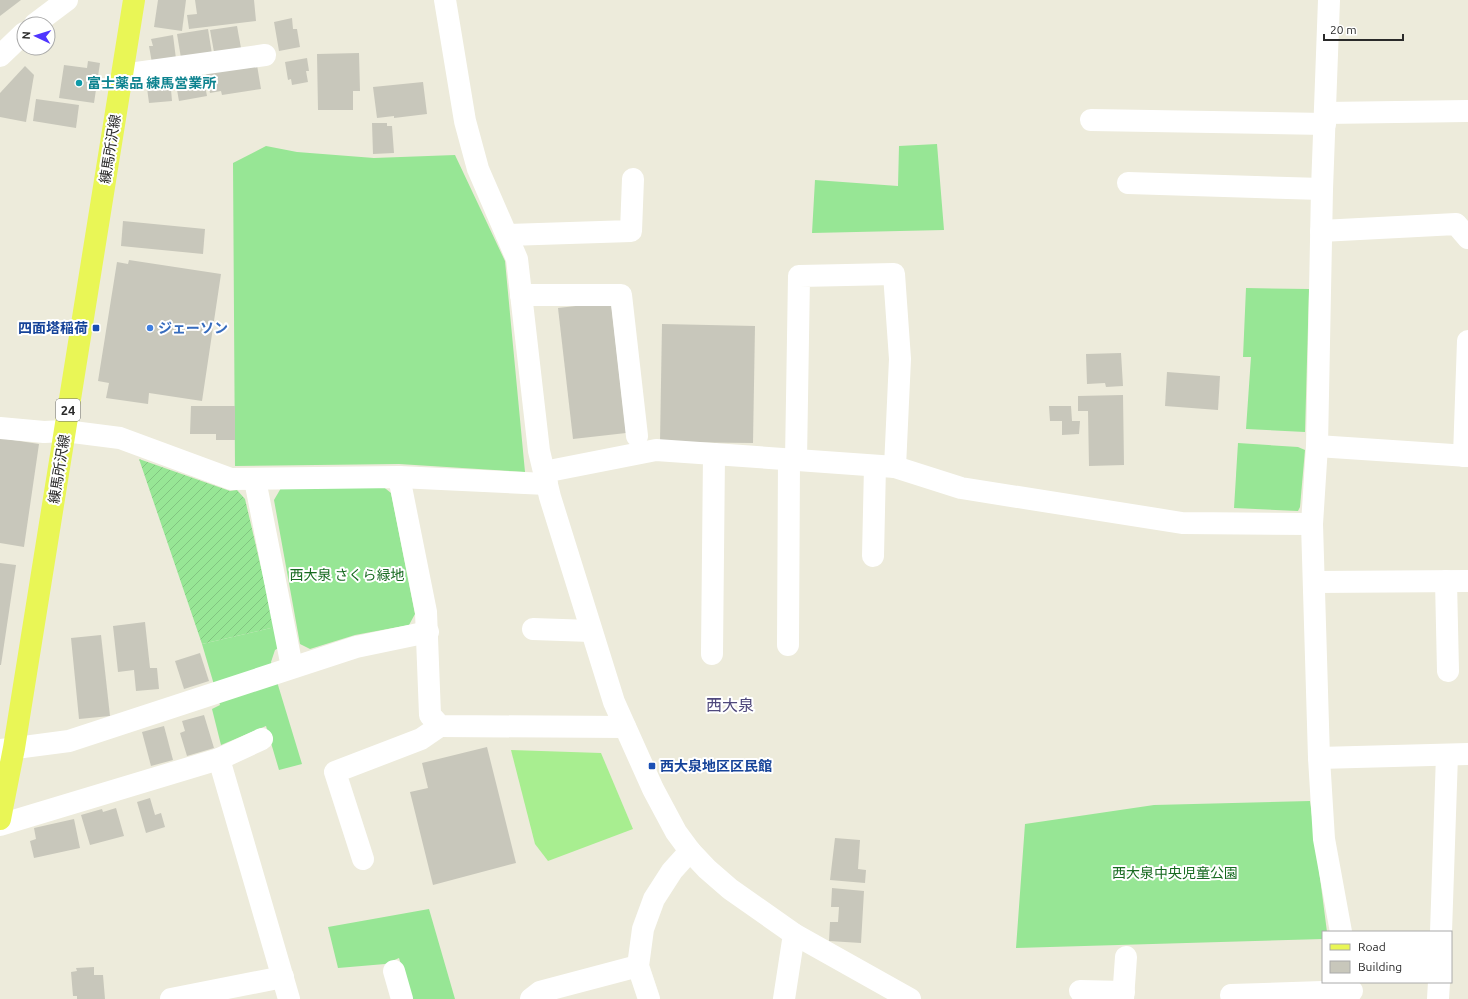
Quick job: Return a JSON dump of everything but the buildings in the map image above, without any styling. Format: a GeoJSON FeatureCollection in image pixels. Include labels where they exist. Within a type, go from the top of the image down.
{"type":"FeatureCollection","features":[{"type":"Feature","properties":{"kind":"main road","name":"練馬所沢線"},"geometry":{"type":"LineString","coordinates":[[0,819],[7,749],[65,431],[134,0]]}},
{"type":"Feature","properties":{"kind":"street"},"geometry":{"type":"LineString","coordinates":[[45,16],[66,0]]}},
{"type":"Feature","properties":{"kind":"street"},"geometry":{"type":"LineString","coordinates":[[445,0],[469,134],[478,169],[517,259],[539,451],[545,478],[570,567],[614,702],[624,727],[664,812],[690,851],[707,869],[730,889],[873,989],[910,999]]}},
{"type":"Feature","properties":{"kind":"street"},"geometry":{"type":"LineString","coordinates":[[1330,0],[1322,189],[1317,446],[1312,524],[1319,758],[1324,839],[1341,931]]}},
{"type":"Feature","properties":{"kind":"street"},"geometry":{"type":"LineString","coordinates":[[0,56],[16,41]]}},
{"type":"Feature","properties":{"kind":"street"},"geometry":{"type":"LineString","coordinates":[[122,75],[265,55]]}},
{"type":"Feature","properties":{"kind":"street"},"geometry":{"type":"LineString","coordinates":[[1091,120],[1325,119],[1468,111]]}},
{"type":"Feature","properties":{"kind":"street"},"geometry":{"type":"LineString","coordinates":[[507,235],[631,231],[633,179]]}},
{"type":"Feature","properties":{"kind":"street"},"geometry":{"type":"LineString","coordinates":[[1128,183],[1322,189]]}},
{"type":"Feature","properties":{"kind":"street"},"geometry":{"type":"LineString","coordinates":[[1321,231],[1456,224],[1468,238]]}},
{"type":"Feature","properties":{"kind":"street"},"geometry":{"type":"LineString","coordinates":[[788,645],[799,276],[894,274],[900,359],[873,556]]}},
{"type":"Feature","properties":{"kind":"street"},"geometry":{"type":"LineString","coordinates":[[521,296],[621,295],[636,436]]}},
{"type":"Feature","properties":{"kind":"street"},"geometry":{"type":"LineString","coordinates":[[1317,446],[1466,456],[1468,340]]}},
{"type":"Feature","properties":{"kind":"street"},"geometry":{"type":"LineString","coordinates":[[0,428],[44,432],[65,431],[120,438],[232,479],[255,480],[399,477],[545,478],[656,450],[885,467],[961,488],[1182,523],[1312,524]]}},
{"type":"Feature","properties":{"kind":"street"},"geometry":{"type":"LineString","coordinates":[[712,654],[714,454]]}},
{"type":"Feature","properties":{"kind":"street"},"geometry":{"type":"LineString","coordinates":[[399,477],[426,612],[428,632],[430,715],[440,726]]}},
{"type":"Feature","properties":{"kind":"street"},"geometry":{"type":"LineString","coordinates":[[255,480],[292,667]]}},
{"type":"Feature","properties":{"kind":"street"},"geometry":{"type":"LineString","coordinates":[[1314,582],[1468,582]]}},
{"type":"Feature","properties":{"kind":"street"},"geometry":{"type":"LineString","coordinates":[[1446,582],[1448,670]]}},
{"type":"Feature","properties":{"kind":"street"},"geometry":{"type":"LineString","coordinates":[[533,629],[591,631]]}},
{"type":"Feature","properties":{"kind":"street"},"geometry":{"type":"LineString","coordinates":[[7,749],[69,741],[356,647],[428,632]]}},
{"type":"Feature","properties":{"kind":"street"},"geometry":{"type":"LineString","coordinates":[[363,859],[335,772],[421,739],[440,726],[624,727]]}},
{"type":"Feature","properties":{"kind":"street"},"geometry":{"type":"LineString","coordinates":[[0,825],[219,759],[262,739]]}},
{"type":"Feature","properties":{"kind":"street"},"geometry":{"type":"LineString","coordinates":[[1319,758],[1457,754],[1440,931]]}},
{"type":"Feature","properties":{"kind":"street"},"geometry":{"type":"LineString","coordinates":[[219,759],[289,999]]}},
{"type":"Feature","properties":{"kind":"street"},"geometry":{"type":"LineString","coordinates":[[649,999],[638,966],[643,929],[654,899],[672,871],[690,851]]}},
{"type":"Feature","properties":{"kind":"street"},"geometry":{"type":"LineString","coordinates":[[784,999],[794,934]]}},
{"type":"Feature","properties":{"kind":"street"},"geometry":{"type":"LineString","coordinates":[[1080,991],[1123,996],[1126,957]]}},
{"type":"Feature","properties":{"kind":"street"},"geometry":{"type":"LineString","coordinates":[[531,999],[540,992],[638,966]]}},
{"type":"Feature","properties":{"kind":"street"},"geometry":{"type":"LineString","coordinates":[[394,971],[402,999]]}},
{"type":"Feature","properties":{"kind":"street"},"geometry":{"type":"LineString","coordinates":[[170,999],[283,977]]}},
{"type":"Feature","properties":{"kind":"street"},"geometry":{"type":"LineString","coordinates":[[1438,999],[1439,983]]}},
{"type":"Feature","properties":{"kind":"street"},"geometry":{"type":"LineString","coordinates":[[1231,995],[1352,991]]}},
{"type":"Feature","properties":{"kind":"green space"},"geometry":{"type":"Polygon","coordinates":[[[937,144],[944,230],[812,233],[815,180],[898,186],[899,146],[937,144]]]}},
{"type":"Feature","properties":{"kind":"green space"},"geometry":{"type":"Polygon","coordinates":[[[266,146],[297,152],[374,158],[455,155],[505,261],[525,472],[399,464],[235,466],[233,163],[266,146]]]}},
{"type":"Feature","properties":{"kind":"green space"},"geometry":{"type":"Polygon","coordinates":[[[1246,288],[1309,289],[1305,432],[1246,429],[1251,357],[1243,357],[1246,288]]]}},
{"type":"Feature","properties":{"kind":"green space"},"geometry":{"type":"Polygon","coordinates":[[[1238,443],[1298,447],[1305,450],[1300,507],[1298,511],[1234,508],[1238,443]]]}},
{"type":"Feature","properties":{"kind":"green space"},"geometry":{"type":"Polygon","coordinates":[[[139,459],[230,491],[237,490],[245,499],[275,627],[202,644],[139,459]]]}},
{"type":"Feature","properties":{"kind":"green space","name":"西大泉 さくら緑地"},"geometry":{"type":"Polygon","coordinates":[[[381,485],[391,493],[415,614],[409,625],[355,635],[310,649],[300,644],[274,500],[281,488],[381,485]]]}},
{"type":"Feature","properties":{"kind":"green space"},"geometry":{"type":"Polygon","coordinates":[[[275,627],[280,647],[275,650],[271,662],[302,764],[279,770],[266,726],[221,745],[212,709],[220,705],[202,644],[275,627]]]}},
{"type":"Feature","properties":{"kind":"green space"},"geometry":{"type":"Polygon","coordinates":[[[511,750],[601,753],[633,829],[548,861],[535,844],[511,750]]]}},
{"type":"Feature","properties":{"kind":"green space","name":"西大泉中央児童公園"},"geometry":{"type":"Polygon","coordinates":[[[1310,801],[1327,931],[1322,931],[1322,939],[1016,948],[1025,824],[1154,805],[1310,801]]]}},
{"type":"Feature","properties":{"kind":"green space"},"geometry":{"type":"Polygon","coordinates":[[[429,909],[455,999],[412,999],[399,958],[385,964],[338,968],[328,927],[429,909]]]}},
{"type":"Feature","properties":{"kind":"place","name":"富士薬品 練馬営業所"},"geometry":{"type":"Point","coordinates":[79,83]}},
{"type":"Feature","properties":{"kind":"place","name":"四面塔稲荷"},"geometry":{"type":"Point","coordinates":[96,328]}},
{"type":"Feature","properties":{"kind":"place","name":"ジェーソン"},"geometry":{"type":"Point","coordinates":[150,328]}},
{"type":"Feature","properties":{"kind":"place","name":"西大泉地区区民館"},"geometry":{"type":"Point","coordinates":[652,766]}},
{"type":"Feature","properties":{"kind":"district","name":"西大泉"},"geometry":{"type":"Point","coordinates":[730,705]}}]}
